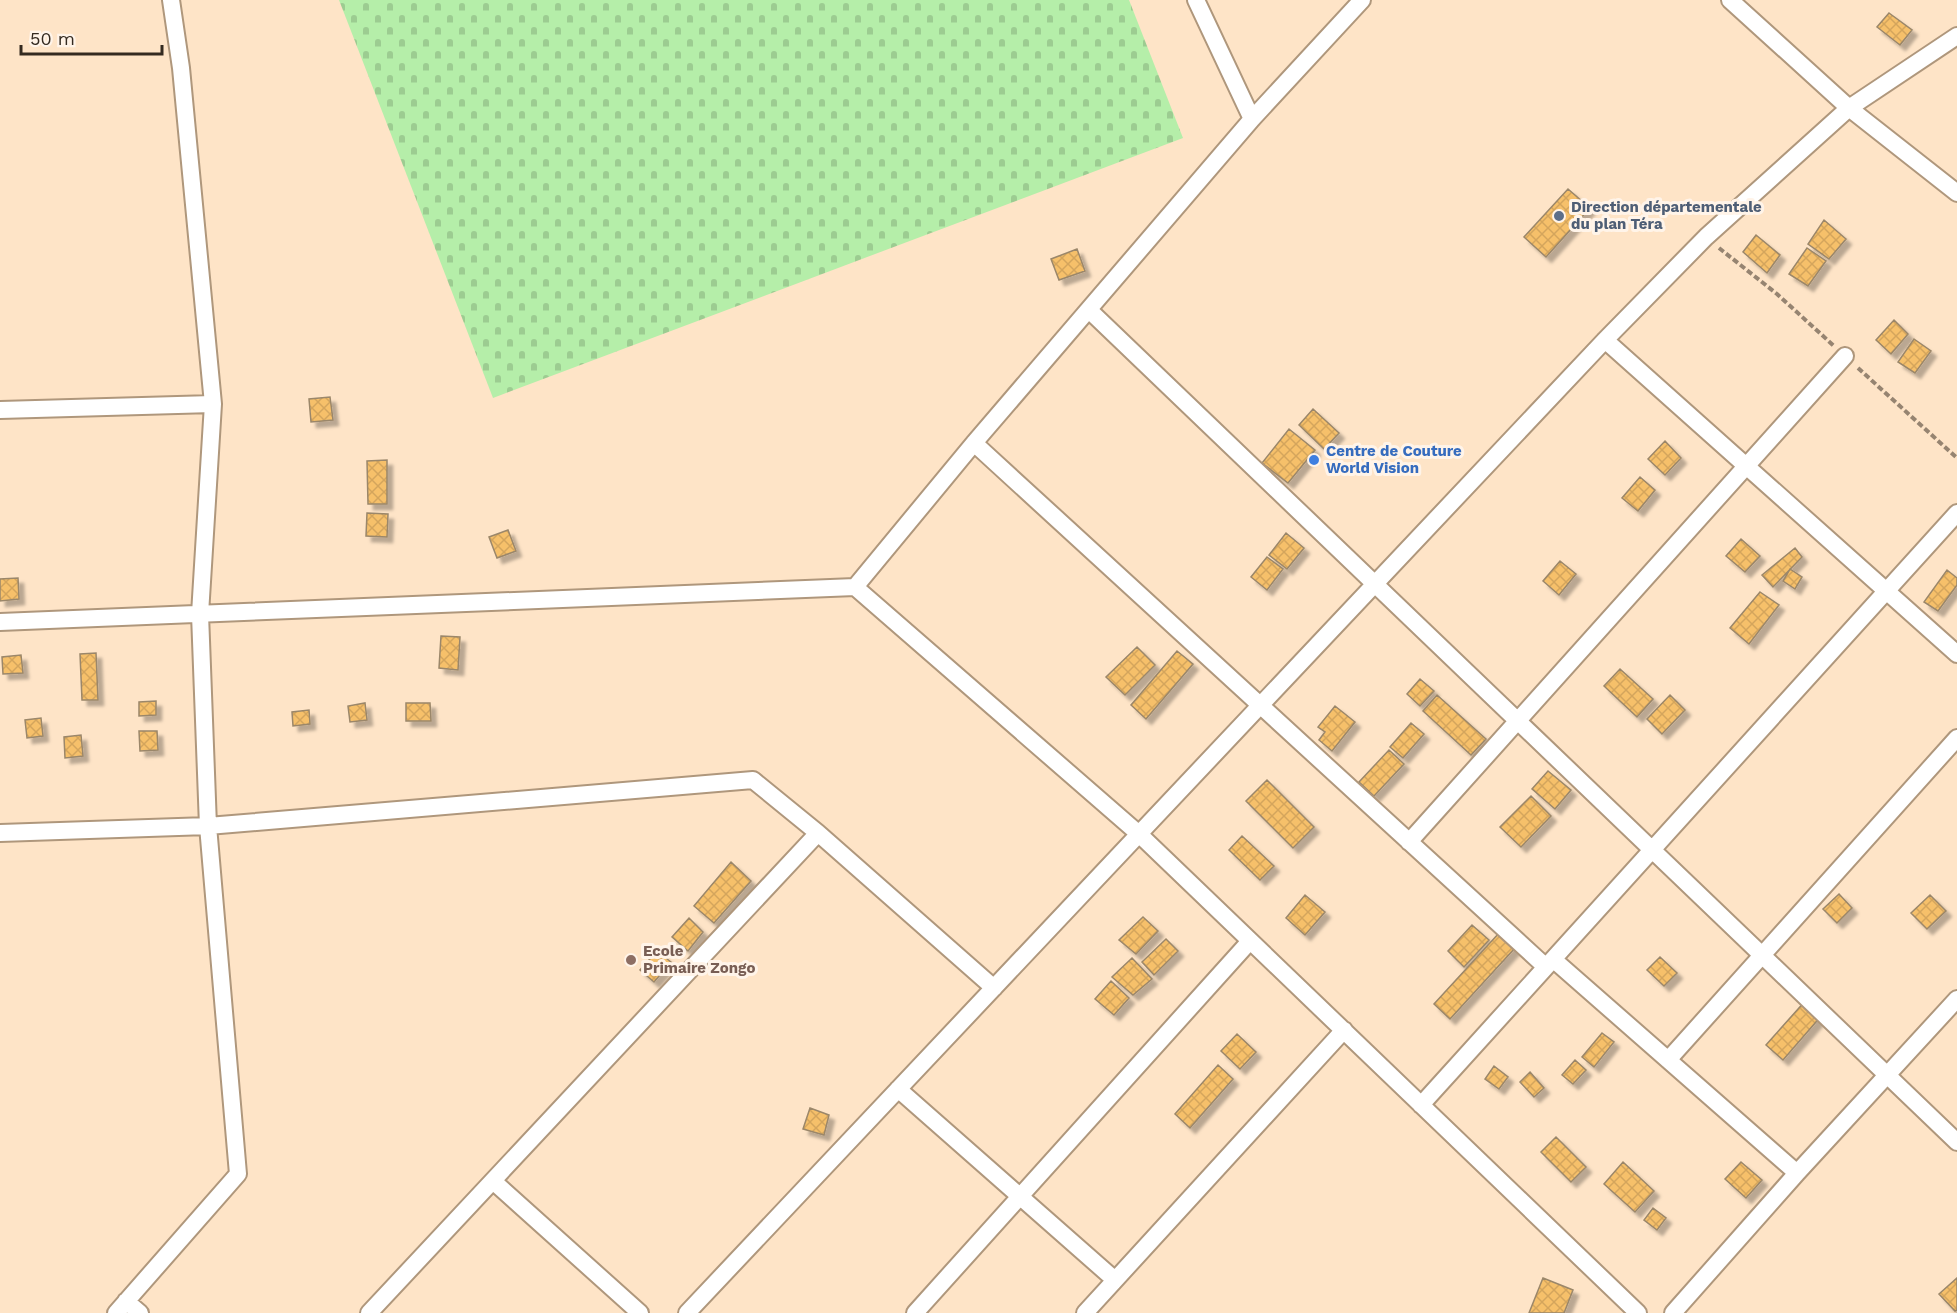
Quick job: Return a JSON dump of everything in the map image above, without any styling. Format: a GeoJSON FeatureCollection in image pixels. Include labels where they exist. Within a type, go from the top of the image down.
{"type":"FeatureCollection","features":[{"type":"Feature","properties":{"kind":"street"},"geometry":{"type":"LineString","coordinates":[[140,1313],[121,1307],[238,1174],[208,826],[200,614],[213,404],[181,68],[171,0]]}},
{"type":"Feature","properties":{"kind":"street"},"geometry":{"type":"LineString","coordinates":[[1196,0],[1252,119]]}},
{"type":"Feature","properties":{"kind":"street"},"geometry":{"type":"LineString","coordinates":[[855,587],[974,443],[1252,119],[1362,0]]}},
{"type":"Feature","properties":{"kind":"street"},"geometry":{"type":"LineString","coordinates":[[1730,0],[1849,108],[1957,193]]}},
{"type":"Feature","properties":{"kind":"street"},"geometry":{"type":"LineString","coordinates":[[687,1313],[1605,339],[1706,237],[1849,108],[1957,36]]}},
{"type":"Feature","properties":{"kind":"street"},"geometry":{"type":"LineString","coordinates":[[1089,310],[1957,1142]]}},
{"type":"Feature","properties":{"kind":"street"},"geometry":{"type":"LineString","coordinates":[[1605,339],[1957,654]]}},
{"type":"Feature","properties":{"kind":"street"},"geometry":{"type":"LineString","coordinates":[[1409,842],[1516,720],[1845,356]]}},
{"type":"Feature","properties":{"kind":"street"},"geometry":{"type":"LineString","coordinates":[[0,410],[213,404]]}},
{"type":"Feature","properties":{"kind":"street"},"geometry":{"type":"LineString","coordinates":[[974,443],[1409,842],[1668,1060],[1797,1173]]}},
{"type":"Feature","properties":{"kind":"street"},"geometry":{"type":"LineString","coordinates":[[1421,1105],[1957,513]]}},
{"type":"Feature","properties":{"kind":"street"},"geometry":{"type":"LineString","coordinates":[[0,622],[855,587],[1138,834],[1638,1313]]}},
{"type":"Feature","properties":{"kind":"street"},"geometry":{"type":"LineString","coordinates":[[1668,1060],[1957,738]]}},
{"type":"Feature","properties":{"kind":"street"},"geometry":{"type":"LineString","coordinates":[[0,833],[208,826],[753,780],[818,833],[994,988]]}},
{"type":"Feature","properties":{"kind":"street"},"geometry":{"type":"LineString","coordinates":[[369,1313],[818,833]]}},
{"type":"Feature","properties":{"kind":"street"},"geometry":{"type":"LineString","coordinates":[[915,1313],[1250,941]]}},
{"type":"Feature","properties":{"kind":"street"},"geometry":{"type":"LineString","coordinates":[[1673,1313],[1797,1173],[1957,999]]}},
{"type":"Feature","properties":{"kind":"street"},"geometry":{"type":"LineString","coordinates":[[1085,1313],[1344,1030]]}},
{"type":"Feature","properties":{"kind":"street"},"geometry":{"type":"LineString","coordinates":[[898,1089],[1115,1280]]}},
{"type":"Feature","properties":{"kind":"street"},"geometry":{"type":"LineString","coordinates":[[493,1181],[640,1313]]}},
{"type":"Feature","properties":{"kind":"green space"},"geometry":{"type":"Polygon","coordinates":[[[339,0],[1129,0],[1183,138],[493,398],[339,0]]]}},
{"type":"Feature","properties":{"kind":"building"},"geometry":{"type":"Polygon","coordinates":[[[1889,13],[1912,30],[1900,45],[1877,27],[1889,13]]]}},
{"type":"Feature","properties":{"kind":"building"},"geometry":{"type":"Polygon","coordinates":[[[1568,189],[1590,208],[1546,257],[1524,237],[1568,189]]]}},
{"type":"Feature","properties":{"kind":"building"},"geometry":{"type":"Polygon","coordinates":[[[1824,220],[1846,239],[1829,259],[1808,244],[1824,220]]]}},
{"type":"Feature","properties":{"kind":"building"},"geometry":{"type":"Polygon","coordinates":[[[1756,235],[1780,255],[1767,273],[1743,252],[1756,235]]]}},
{"type":"Feature","properties":{"kind":"building"},"geometry":{"type":"Polygon","coordinates":[[[1807,248],[1826,261],[1808,286],[1789,274],[1807,248]]]}},
{"type":"Feature","properties":{"kind":"building"},"geometry":{"type":"Polygon","coordinates":[[[1077,249],[1085,271],[1059,280],[1051,259],[1077,249]]]}},
{"type":"Feature","properties":{"kind":"building"},"geometry":{"type":"Polygon","coordinates":[[[1894,320],[1908,334],[1891,354],[1876,340],[1894,320]]]}},
{"type":"Feature","properties":{"kind":"building"},"geometry":{"type":"Polygon","coordinates":[[[1914,339],[1931,351],[1915,373],[1898,362],[1914,339]]]}},
{"type":"Feature","properties":{"kind":"building"},"geometry":{"type":"Polygon","coordinates":[[[330,397],[333,420],[311,422],[309,399],[330,397]]]}},
{"type":"Feature","properties":{"kind":"building"},"geometry":{"type":"Polygon","coordinates":[[[1313,409],[1339,433],[1324,449],[1299,425],[1313,409]]]}},
{"type":"Feature","properties":{"kind":"building"},"geometry":{"type":"Polygon","coordinates":[[[1289,429],[1315,450],[1288,483],[1262,463],[1289,429]]]}},
{"type":"Feature","properties":{"kind":"building"},"geometry":{"type":"Polygon","coordinates":[[[1665,441],[1681,458],[1665,475],[1648,459],[1665,441]]]}},
{"type":"Feature","properties":{"kind":"building"},"geometry":{"type":"Polygon","coordinates":[[[387,460],[387,504],[368,504],[367,461],[387,460]]]}},
{"type":"Feature","properties":{"kind":"building"},"geometry":{"type":"Polygon","coordinates":[[[1640,477],[1655,490],[1638,511],[1622,498],[1640,477]]]}},
{"type":"Feature","properties":{"kind":"building"},"geometry":{"type":"Polygon","coordinates":[[[367,513],[388,514],[387,537],[366,536],[367,513]]]}},
{"type":"Feature","properties":{"kind":"building"},"geometry":{"type":"Polygon","coordinates":[[[508,530],[516,551],[497,558],[489,537],[508,530]]]}},
{"type":"Feature","properties":{"kind":"building"},"geometry":{"type":"Polygon","coordinates":[[[1286,533],[1304,548],[1287,569],[1269,555],[1286,533]]]}},
{"type":"Feature","properties":{"kind":"building"},"geometry":{"type":"Polygon","coordinates":[[[1741,539],[1760,556],[1745,572],[1726,556],[1741,539]]]}},
{"type":"Feature","properties":{"kind":"building"},"geometry":{"type":"Polygon","coordinates":[[[1795,548],[1802,557],[1773,587],[1762,575],[1795,548]]]}},
{"type":"Feature","properties":{"kind":"building"},"geometry":{"type":"Polygon","coordinates":[[[1267,557],[1283,569],[1267,590],[1251,577],[1267,557]]]}},
{"type":"Feature","properties":{"kind":"building"},"geometry":{"type":"Polygon","coordinates":[[[1560,561],[1576,574],[1559,595],[1543,581],[1560,561]]]}},
{"type":"Feature","properties":{"kind":"building"},"geometry":{"type":"Polygon","coordinates":[[[1790,569],[1802,577],[1795,589],[1783,581],[1790,569]]]}},
{"type":"Feature","properties":{"kind":"building"},"geometry":{"type":"Polygon","coordinates":[[[1947,570],[1957,578],[1957,585],[1938,611],[1924,602],[1947,570]]]}},
{"type":"Feature","properties":{"kind":"building"},"geometry":{"type":"Polygon","coordinates":[[[18,578],[19,599],[0,601],[0,579],[18,578]]]}},
{"type":"Feature","properties":{"kind":"building"},"geometry":{"type":"Polygon","coordinates":[[[1760,592],[1779,605],[1749,644],[1730,628],[1760,592]]]}},
{"type":"Feature","properties":{"kind":"building"},"geometry":{"type":"Polygon","coordinates":[[[441,636],[460,637],[458,670],[439,668],[441,636]]]}},
{"type":"Feature","properties":{"kind":"building"},"geometry":{"type":"Polygon","coordinates":[[[1137,647],[1155,665],[1125,695],[1106,677],[1137,647]]]}},
{"type":"Feature","properties":{"kind":"building"},"geometry":{"type":"Polygon","coordinates":[[[1177,651],[1193,664],[1146,719],[1131,705],[1177,651]]]}},
{"type":"Feature","properties":{"kind":"building"},"geometry":{"type":"Polygon","coordinates":[[[96,653],[98,700],[82,700],[80,654],[96,653]]]}},
{"type":"Feature","properties":{"kind":"building"},"geometry":{"type":"Polygon","coordinates":[[[21,655],[23,673],[3,674],[2,657],[21,655]]]}},
{"type":"Feature","properties":{"kind":"building"},"geometry":{"type":"Polygon","coordinates":[[[1620,669],[1653,699],[1637,717],[1604,686],[1620,669]]]}},
{"type":"Feature","properties":{"kind":"building"},"geometry":{"type":"Polygon","coordinates":[[[1420,679],[1434,691],[1420,706],[1407,694],[1420,679]]]}},
{"type":"Feature","properties":{"kind":"building"},"geometry":{"type":"Polygon","coordinates":[[[1437,695],[1486,739],[1471,755],[1423,711],[1437,695]]]}},
{"type":"Feature","properties":{"kind":"building"},"geometry":{"type":"Polygon","coordinates":[[[1670,695],[1685,710],[1662,734],[1647,719],[1670,695]]]}},
{"type":"Feature","properties":{"kind":"building"},"geometry":{"type":"Polygon","coordinates":[[[156,701],[156,715],[139,716],[139,702],[156,701]]]}},
{"type":"Feature","properties":{"kind":"building"},"geometry":{"type":"Polygon","coordinates":[[[365,703],[367,720],[350,722],[348,706],[365,703]]]}},
{"type":"Feature","properties":{"kind":"building"},"geometry":{"type":"Polygon","coordinates":[[[406,703],[430,703],[431,721],[406,721],[406,703]]]}},
{"type":"Feature","properties":{"kind":"building"},"geometry":{"type":"Polygon","coordinates":[[[1335,706],[1355,722],[1332,751],[1319,740],[1325,732],[1318,727],[1335,706]]]}},
{"type":"Feature","properties":{"kind":"building"},"geometry":{"type":"Polygon","coordinates":[[[309,710],[310,724],[293,726],[292,712],[309,710]]]}},
{"type":"Feature","properties":{"kind":"building"},"geometry":{"type":"Polygon","coordinates":[[[41,718],[43,736],[27,738],[25,720],[41,718]]]}},
{"type":"Feature","properties":{"kind":"building"},"geometry":{"type":"Polygon","coordinates":[[[1411,723],[1424,734],[1403,758],[1390,747],[1411,723]]]}},
{"type":"Feature","properties":{"kind":"building"},"geometry":{"type":"Polygon","coordinates":[[[139,731],[157,731],[158,750],[140,751],[139,731]]]}},
{"type":"Feature","properties":{"kind":"building"},"geometry":{"type":"Polygon","coordinates":[[[81,735],[83,756],[65,758],[64,737],[81,735]]]}},
{"type":"Feature","properties":{"kind":"building"},"geometry":{"type":"Polygon","coordinates":[[[1389,750],[1404,764],[1374,796],[1359,782],[1389,750]]]}},
{"type":"Feature","properties":{"kind":"building"},"geometry":{"type":"Polygon","coordinates":[[[1548,771],[1571,790],[1555,809],[1532,789],[1548,771]]]}},
{"type":"Feature","properties":{"kind":"building"},"geometry":{"type":"Polygon","coordinates":[[[1267,780],[1314,827],[1293,848],[1246,801],[1267,780]]]}},
{"type":"Feature","properties":{"kind":"building"},"geometry":{"type":"Polygon","coordinates":[[[1531,796],[1551,816],[1521,847],[1500,827],[1531,796]]]}},
{"type":"Feature","properties":{"kind":"building"},"geometry":{"type":"Polygon","coordinates":[[[1242,836],[1274,866],[1260,880],[1229,850],[1242,836]]]}},
{"type":"Feature","properties":{"kind":"building"},"geometry":{"type":"Polygon","coordinates":[[[731,862],[751,881],[714,923],[694,906],[731,862]]]}},
{"type":"Feature","properties":{"kind":"building"},"geometry":{"type":"Polygon","coordinates":[[[1839,894],[1852,908],[1837,923],[1823,909],[1839,894]]]}},
{"type":"Feature","properties":{"kind":"building"},"geometry":{"type":"Polygon","coordinates":[[[1305,895],[1325,912],[1305,935],[1286,918],[1305,895]]]}},
{"type":"Feature","properties":{"kind":"building"},"geometry":{"type":"Polygon","coordinates":[[[1930,895],[1946,911],[1927,929],[1911,913],[1930,895]]]}},
{"type":"Feature","properties":{"kind":"building"},"geometry":{"type":"Polygon","coordinates":[[[1143,917],[1158,931],[1136,954],[1119,940],[1143,917]]]}},
{"type":"Feature","properties":{"kind":"building"},"geometry":{"type":"Polygon","coordinates":[[[689,918],[703,932],[688,951],[672,937],[689,918]]]}},
{"type":"Feature","properties":{"kind":"building"},"geometry":{"type":"Polygon","coordinates":[[[1472,925],[1489,940],[1464,967],[1448,951],[1472,925]]]}},
{"type":"Feature","properties":{"kind":"building"},"geometry":{"type":"Polygon","coordinates":[[[1499,933],[1515,948],[1450,1019],[1434,1004],[1499,933]]]}},
{"type":"Feature","properties":{"kind":"building"},"geometry":{"type":"Polygon","coordinates":[[[1166,939],[1178,951],[1154,975],[1142,962],[1166,939]]]}},
{"type":"Feature","properties":{"kind":"building"},"geometry":{"type":"Polygon","coordinates":[[[657,951],[671,962],[654,982],[640,970],[657,951]]]}},
{"type":"Feature","properties":{"kind":"building"},"geometry":{"type":"Polygon","coordinates":[[[1660,957],[1677,973],[1664,986],[1647,970],[1660,957]]]}},
{"type":"Feature","properties":{"kind":"building"},"geometry":{"type":"Polygon","coordinates":[[[1132,958],[1152,979],[1133,995],[1112,977],[1132,958]]]}},
{"type":"Feature","properties":{"kind":"building"},"geometry":{"type":"Polygon","coordinates":[[[1111,981],[1129,998],[1114,1015],[1095,999],[1111,981]]]}},
{"type":"Feature","properties":{"kind":"building"},"geometry":{"type":"Polygon","coordinates":[[[1806,1000],[1822,1015],[1783,1060],[1766,1045],[1806,1000]]]}},
{"type":"Feature","properties":{"kind":"building"},"geometry":{"type":"Polygon","coordinates":[[[1602,1033],[1614,1042],[1594,1067],[1582,1057],[1602,1033]]]}},
{"type":"Feature","properties":{"kind":"building"},"geometry":{"type":"Polygon","coordinates":[[[1237,1034],[1256,1052],[1240,1069],[1221,1051],[1237,1034]]]}},
{"type":"Feature","properties":{"kind":"building"},"geometry":{"type":"Polygon","coordinates":[[[1575,1060],[1586,1070],[1573,1084],[1562,1075],[1575,1060]]]}},
{"type":"Feature","properties":{"kind":"building"},"geometry":{"type":"Polygon","coordinates":[[[1218,1065],[1233,1079],[1190,1128],[1175,1114],[1218,1065]]]}},
{"type":"Feature","properties":{"kind":"building"},"geometry":{"type":"Polygon","coordinates":[[[1494,1066],[1508,1077],[1499,1089],[1485,1079],[1494,1066]]]}},
{"type":"Feature","properties":{"kind":"building"},"geometry":{"type":"Polygon","coordinates":[[[1530,1072],[1544,1088],[1534,1097],[1520,1082],[1530,1072]]]}},
{"type":"Feature","properties":{"kind":"building"},"geometry":{"type":"Polygon","coordinates":[[[810,1108],[829,1115],[824,1135],[803,1129],[810,1108]]]}},
{"type":"Feature","properties":{"kind":"building"},"geometry":{"type":"Polygon","coordinates":[[[1556,1137],[1586,1167],[1571,1182],[1541,1152],[1556,1137]]]}},
{"type":"Feature","properties":{"kind":"building"},"geometry":{"type":"Polygon","coordinates":[[[1623,1162],[1654,1191],[1635,1212],[1604,1184],[1623,1162]]]}},
{"type":"Feature","properties":{"kind":"building"},"geometry":{"type":"Polygon","coordinates":[[[1741,1162],[1762,1180],[1746,1198],[1725,1179],[1741,1162]]]}},
{"type":"Feature","properties":{"kind":"building"},"geometry":{"type":"Polygon","coordinates":[[[1653,1208],[1666,1218],[1657,1230],[1644,1220],[1653,1208]]]}},
{"type":"Feature","properties":{"kind":"building"},"geometry":{"type":"Polygon","coordinates":[[[1543,1278],[1573,1290],[1564,1313],[1529,1313],[1543,1278]]]}},
{"type":"Feature","properties":{"kind":"building"},"geometry":{"type":"Polygon","coordinates":[[[1957,1278],[1957,1310],[1955,1311],[1939,1294],[1957,1278]]]}},
{"type":"Feature","properties":{"kind":"place","name":"Direction départementale du plan Téra"},"geometry":{"type":"Point","coordinates":[1559,216]}},
{"type":"Feature","properties":{"kind":"place","name":"Centre de Couture World Vision"},"geometry":{"type":"Point","coordinates":[1314,460]}},
{"type":"Feature","properties":{"kind":"place","name":"Ecole Primaire Zongo"},"geometry":{"type":"Point","coordinates":[631,960]}}]}
